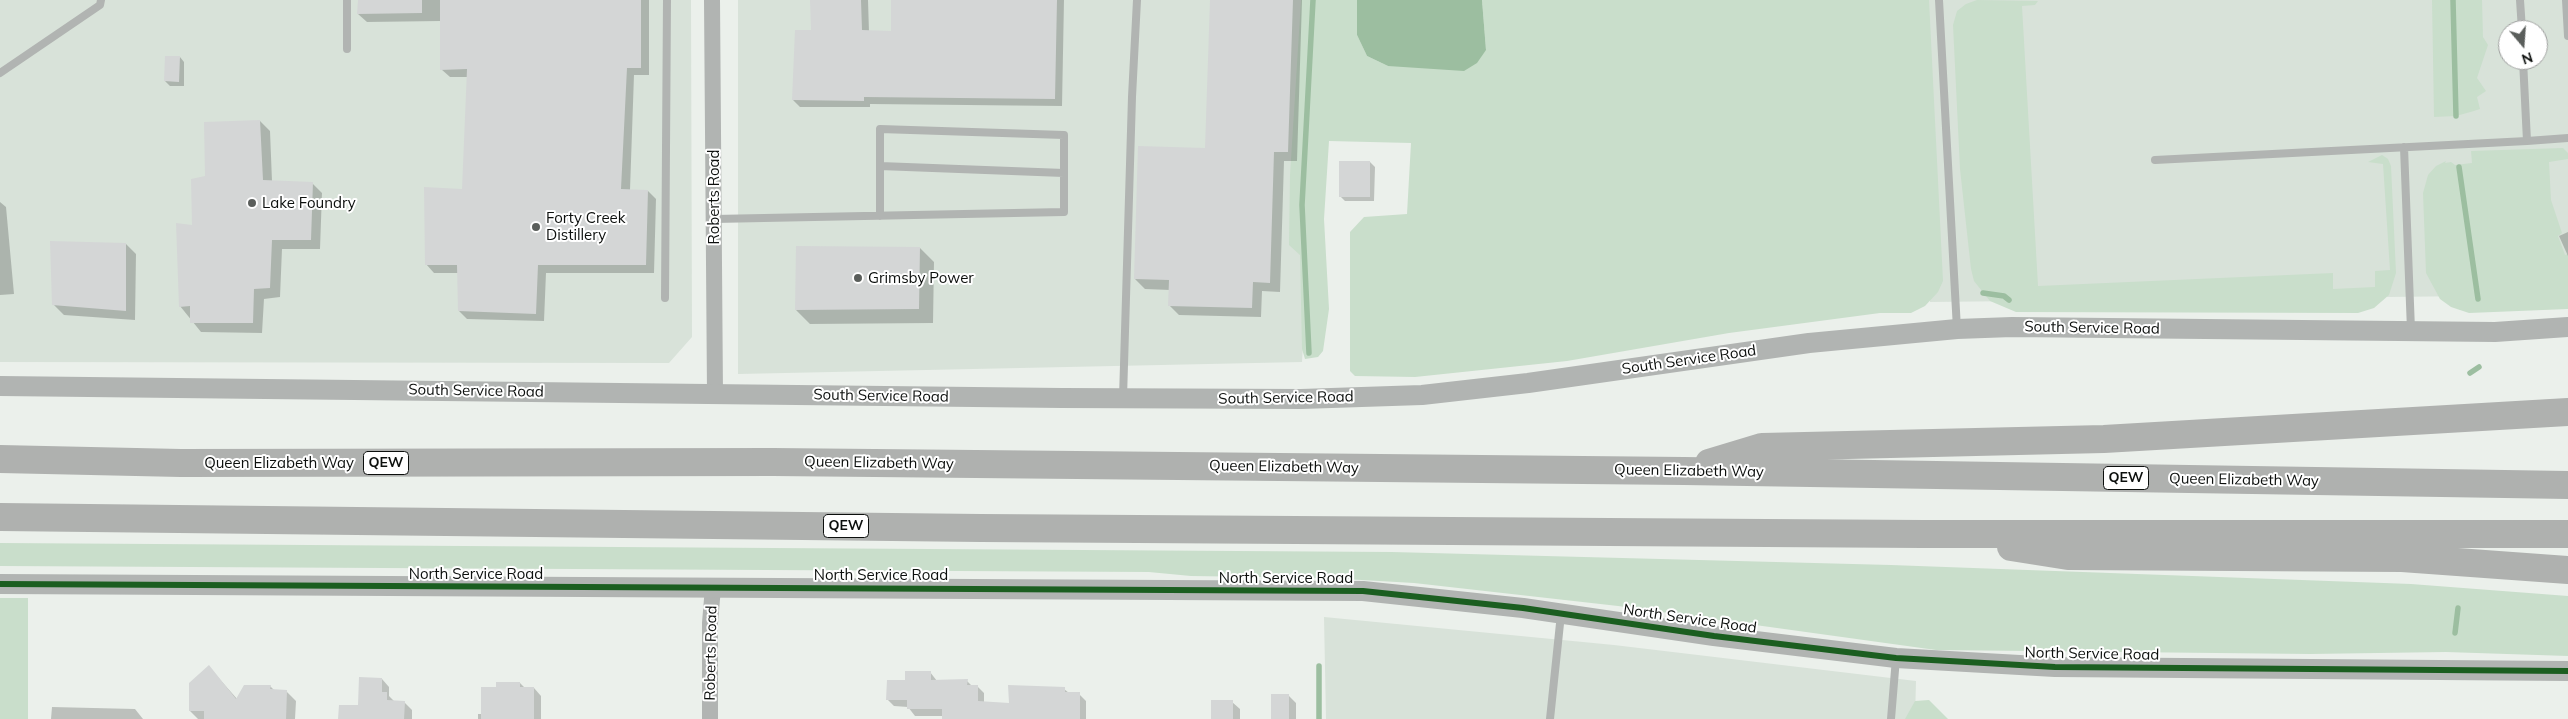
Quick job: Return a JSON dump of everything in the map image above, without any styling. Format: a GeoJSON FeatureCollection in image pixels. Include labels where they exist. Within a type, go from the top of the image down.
{"type":"FeatureCollection","features":[{"type":"Feature","properties":{"kind":"highway"},"geometry":{"type":"LineString","coordinates":[[1684,471],[1762,447],[2104,439],[2568,412]]}},
{"type":"Feature","properties":{"kind":"highway","name":"Queen Elizabeth Way"},"geometry":{"type":"LineString","coordinates":[[0,459],[181,464],[772,462],[1684,471],[2568,485]]}},
{"type":"Feature","properties":{"kind":"highway","name":"QEW"},"geometry":{"type":"LineString","coordinates":[[0,517],[981,528],[1923,534],[2568,534]]}},
{"type":"Feature","properties":{"kind":"highway"},"geometry":{"type":"LineString","coordinates":[[1923,534],[2068,556],[2402,558],[2568,570]]}},
{"type":"Feature","properties":{"kind":"street","name":"Roberts Road"},"geometry":{"type":"LineString","coordinates":[[712,0],[715,394]]}},
{"type":"Feature","properties":{"kind":"street","name":"South Service Road"},"geometry":{"type":"LineString","coordinates":[[0,386],[1301,399],[1422,395],[1810,343],[1957,329],[2012,327],[2495,332],[2568,327]]}},
{"type":"Feature","properties":{"kind":"street","name":"North Service Road"},"geometry":{"type":"LineString","coordinates":[[0,584],[1363,591],[1561,613],[1714,636],[1896,658],[2055,667],[2568,671]]}},
{"type":"Feature","properties":{"kind":"street","name":"Roberts Road"},"geometry":{"type":"LineString","coordinates":[[710,719],[710,622],[713,587]]}},
{"type":"Feature","properties":{"kind":"lane"},"geometry":{"type":"LineString","coordinates":[[0,73],[100,5],[101,0]]}},
{"type":"Feature","properties":{"kind":"lane"},"geometry":{"type":"LineString","coordinates":[[346,0],[347,49]]}},
{"type":"Feature","properties":{"kind":"lane"},"geometry":{"type":"LineString","coordinates":[[665,298],[667,0]]}},
{"type":"Feature","properties":{"kind":"lane"},"geometry":{"type":"LineString","coordinates":[[1123,398],[1131,107],[1137,0]]}},
{"type":"Feature","properties":{"kind":"lane"},"geometry":{"type":"LineString","coordinates":[[1939,0],[1957,329]]}},
{"type":"Feature","properties":{"kind":"lane"},"geometry":{"type":"LineString","coordinates":[[2520,0],[2521,20]]}},
{"type":"Feature","properties":{"kind":"lane"},"geometry":{"type":"LineString","coordinates":[[2566,0],[2568,36]]}},
{"type":"Feature","properties":{"kind":"lane"},"geometry":{"type":"LineString","coordinates":[[2523,70],[2527,141]]}},
{"type":"Feature","properties":{"kind":"lane"},"geometry":{"type":"LineString","coordinates":[[714,219],[880,216],[1064,212],[1064,135],[880,128],[880,216]]}},
{"type":"Feature","properties":{"kind":"lane"},"geometry":{"type":"LineString","coordinates":[[2155,160],[2568,138]]}},
{"type":"Feature","properties":{"kind":"lane"},"geometry":{"type":"LineString","coordinates":[[2404,147],[2411,332]]}},
{"type":"Feature","properties":{"kind":"lane"},"geometry":{"type":"LineString","coordinates":[[880,166],[1064,173]]}},
{"type":"Feature","properties":{"kind":"lane"},"geometry":{"type":"LineString","coordinates":[[1550,719],[1561,613]]}},
{"type":"Feature","properties":{"kind":"lane"},"geometry":{"type":"LineString","coordinates":[[1891,719],[1896,658]]}},
{"type":"Feature","properties":{"kind":"shaded area"},"geometry":{"type":"Polygon","coordinates":[[[0,0],[691,0],[692,337],[669,363],[0,362],[0,0]]]}},
{"type":"Feature","properties":{"kind":"shaded area"},"geometry":{"type":"Polygon","coordinates":[[[738,0],[1323,0],[1302,362],[738,374],[738,0]]]}},
{"type":"Feature","properties":{"kind":"shaded area"},"geometry":{"type":"Polygon","coordinates":[[[1301,0],[1357,0],[1357,35],[1367,56],[1388,66],[1486,50],[1482,0],[1929,0],[1943,281],[1938,292],[1925,306],[1911,313],[1880,313],[1729,333],[1567,361],[1415,377],[1355,376],[1350,371],[1350,232],[1364,217],[1407,214],[1411,143],[1329,141],[1324,219],[1329,309],[1323,351],[1318,357],[1305,359],[1302,349],[1300,255],[1289,245],[1290,175],[1301,0]]]}},
{"type":"Feature","properties":{"kind":"shaded area"},"geometry":{"type":"Polygon","coordinates":[[[1357,0],[1482,0],[1486,50],[1477,63],[1464,71],[1388,66],[1367,56],[1357,35],[1357,0]]]}},
{"type":"Feature","properties":{"kind":"shaded area"},"geometry":{"type":"Polygon","coordinates":[[[1916,0],[2568,0],[2568,295],[1930,302],[1916,0]]]}},
{"type":"Feature","properties":{"kind":"shaded area"},"geometry":{"type":"Polygon","coordinates":[[[1977,0],[2038,1],[2035,5],[2022,6],[2038,286],[2333,273],[2333,289],[2375,287],[2375,271],[2390,270],[2383,164],[2368,162],[2382,155],[2388,159],[2391,166],[2396,273],[2389,295],[2374,308],[2358,313],[2016,312],[1990,301],[1974,281],[1971,269],[1960,169],[1953,25],[1957,11],[1966,4],[1977,0]]]}},
{"type":"Feature","properties":{"kind":"shaded area"},"geometry":{"type":"Polygon","coordinates":[[[2432,0],[2482,0],[2483,37],[2488,45],[2477,78],[2486,91],[2477,97],[2480,109],[2456,116],[2434,117],[2432,0]]]}},
{"type":"Feature","properties":{"kind":"shaded area"},"geometry":{"type":"Polygon","coordinates":[[[2563,148],[2568,153],[2568,159],[2549,162],[2551,200],[2562,233],[2558,236],[2565,255],[2568,254],[2568,309],[2469,313],[2451,307],[2440,299],[2426,273],[2423,193],[2428,175],[2436,166],[2446,161],[2445,163],[2451,162],[2455,165],[2472,163],[2471,151],[2563,148]]]}},
{"type":"Feature","properties":{"kind":"shaded area"},"geometry":{"type":"Polygon","coordinates":[[[0,543],[1392,552],[1891,565],[2411,584],[2568,596],[2568,656],[2446,652],[2310,654],[1936,650],[1618,606],[1414,583],[1327,578],[1191,576],[1149,572],[0,566],[0,543]]]}},
{"type":"Feature","properties":{"kind":"shaded area"},"geometry":{"type":"Polygon","coordinates":[[[0,598],[28,598],[28,719],[0,719],[0,598]]]}},
{"type":"Feature","properties":{"kind":"shaded area"},"geometry":{"type":"Polygon","coordinates":[[[1324,617],[1614,645],[1916,681],[1915,719],[1326,719],[1324,617]]]}},
{"type":"Feature","properties":{"kind":"shaded area"},"geometry":{"type":"Polygon","coordinates":[[[1929,700],[1948,719],[1905,719],[1915,701],[1929,700]]]}},
{"type":"Feature","properties":{"kind":"building"},"geometry":{"type":"Polygon","coordinates":[[[358,0],[422,0],[422,13],[357,14],[358,0]]]}},
{"type":"Feature","properties":{"kind":"building","name":"Forty Creek Distillery"},"geometry":{"type":"Polygon","coordinates":[[[440,0],[641,0],[641,68],[627,68],[621,189],[648,190],[646,265],[538,265],[536,314],[458,311],[457,265],[425,265],[424,187],[462,189],[467,69],[440,70],[440,0]]]}},
{"type":"Feature","properties":{"kind":"building"},"geometry":{"type":"Polygon","coordinates":[[[810,0],[861,0],[862,30],[891,31],[891,0],[1057,0],[1055,99],[864,97],[864,101],[792,100],[795,30],[811,30],[810,0]]]}},
{"type":"Feature","properties":{"kind":"building"},"geometry":{"type":"Polygon","coordinates":[[[1210,0],[1293,0],[1288,152],[1274,152],[1270,283],[1253,282],[1252,308],[1168,306],[1169,280],[1134,279],[1138,146],[1205,148],[1210,0]]]}},
{"type":"Feature","properties":{"kind":"building"},"geometry":{"type":"Polygon","coordinates":[[[165,56],[180,56],[179,82],[164,81],[165,56]]]}},
{"type":"Feature","properties":{"kind":"building","name":"Lake Foundry"},"geometry":{"type":"Polygon","coordinates":[[[260,120],[263,180],[313,182],[311,240],[272,240],[270,288],[254,289],[253,323],[190,323],[190,306],[179,307],[176,223],[192,225],[191,179],[205,176],[204,122],[260,120]]]}},
{"type":"Feature","properties":{"kind":"building"},"geometry":{"type":"Polygon","coordinates":[[[1339,161],[1370,161],[1370,197],[1339,197],[1339,161]]]}},
{"type":"Feature","properties":{"kind":"building"},"geometry":{"type":"Polygon","coordinates":[[[50,241],[126,243],[126,311],[52,305],[50,241]]]}},
{"type":"Feature","properties":{"kind":"building","name":"Grimsby Power"},"geometry":{"type":"Polygon","coordinates":[[[796,246],[920,247],[919,309],[795,310],[796,246]]]}},
{"type":"Feature","properties":{"kind":"building"},"geometry":{"type":"Polygon","coordinates":[[[209,665],[236,699],[244,685],[271,685],[270,689],[287,690],[286,719],[204,719],[204,711],[189,711],[189,683],[209,665]]]}},
{"type":"Feature","properties":{"kind":"building"},"geometry":{"type":"Polygon","coordinates":[[[905,671],[931,671],[931,680],[968,679],[967,685],[978,685],[978,701],[1009,703],[1008,685],[1065,687],[1065,692],[1080,692],[1080,719],[942,719],[942,709],[907,709],[907,700],[886,700],[887,680],[905,680],[905,671]]]}},
{"type":"Feature","properties":{"kind":"building"},"geometry":{"type":"Polygon","coordinates":[[[359,677],[382,678],[382,692],[387,692],[387,700],[405,701],[404,719],[338,719],[339,705],[358,705],[359,677]]]}},
{"type":"Feature","properties":{"kind":"building"},"geometry":{"type":"Polygon","coordinates":[[[496,682],[520,682],[520,687],[534,687],[534,719],[481,719],[481,687],[496,687],[496,682]]]}},
{"type":"Feature","properties":{"kind":"building"},"geometry":{"type":"Polygon","coordinates":[[[1271,694],[1289,694],[1289,719],[1271,719],[1271,694]]]}},
{"type":"Feature","properties":{"kind":"building"},"geometry":{"type":"Polygon","coordinates":[[[1211,700],[1233,700],[1233,719],[1211,719],[1211,700]]]}},
{"type":"Feature","properties":{"kind":"waterway"},"geometry":{"type":"LineString","coordinates":[[1309,353],[1302,205],[1313,0]]}},
{"type":"Feature","properties":{"kind":"waterway"},"geometry":{"type":"LineString","coordinates":[[2453,0],[2456,116]]}},
{"type":"Feature","properties":{"kind":"waterway"},"geometry":{"type":"LineString","coordinates":[[2459,167],[2478,299]]}},
{"type":"Feature","properties":{"kind":"waterway"},"geometry":{"type":"LineString","coordinates":[[1983,293],[2004,296],[2009,300]]}},
{"type":"Feature","properties":{"kind":"waterway"},"geometry":{"type":"LineString","coordinates":[[2470,373],[2479,367]]}},
{"type":"Feature","properties":{"kind":"waterway"},"geometry":{"type":"LineString","coordinates":[[2455,633],[2458,608]]}},
{"type":"Feature","properties":{"kind":"waterway"},"geometry":{"type":"LineString","coordinates":[[1319,666],[1319,719]]}},
{"type":"Feature","properties":{"kind":"cycle path"},"geometry":{"type":"LineString","coordinates":[[0,584],[1363,591],[1523,608],[1714,636],[1896,658],[2055,667],[2568,671]]}},
{"type":"Feature","properties":{"kind":"place","name":"Lake Foundry"},"geometry":{"type":"Point","coordinates":[252,203]}},
{"type":"Feature","properties":{"kind":"place","name":"Forty Creek Distillery"},"geometry":{"type":"Point","coordinates":[536,227]}},
{"type":"Feature","properties":{"kind":"place","name":"Grimsby Power"},"geometry":{"type":"Point","coordinates":[858,278]}}]}
